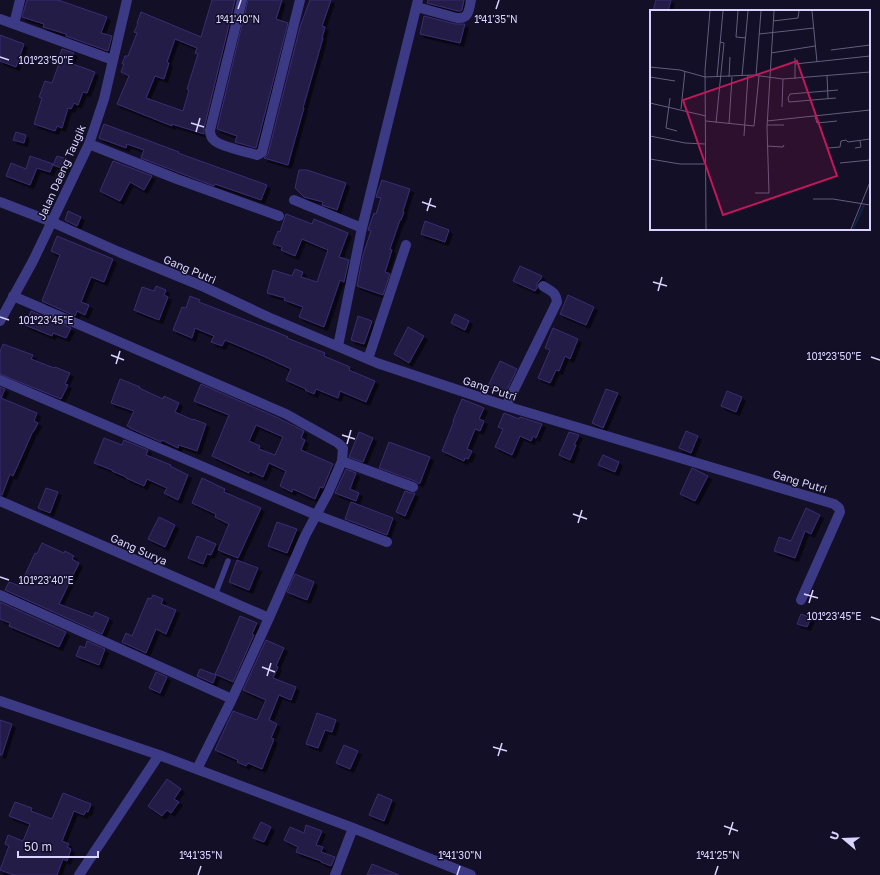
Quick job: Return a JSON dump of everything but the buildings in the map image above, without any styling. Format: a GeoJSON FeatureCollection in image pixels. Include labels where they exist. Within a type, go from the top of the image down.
{"type":"FeatureCollection","features":[{"type":"Feature","properties":{"kind":"street"},"geometry":{"type":"LineString","coordinates":[[14,24],[20,0]]}},
{"type":"Feature","properties":{"kind":"street","name":"Jalan Daeng Taugik"},"geometry":{"type":"LineString","coordinates":[[0,319],[33,261],[89,144],[104,98],[127,0]]}},
{"type":"Feature","properties":{"kind":"street"},"geometry":{"type":"LineString","coordinates":[[242,0],[210,130],[212,138],[215,142],[229,148],[257,155],[262,152],[300,0]]}},
{"type":"Feature","properties":{"kind":"street"},"geometry":{"type":"LineString","coordinates":[[338,346],[362,228],[417,3],[457,18],[462,18],[468,13],[471,0]]}},
{"type":"Feature","properties":{"kind":"street"},"geometry":{"type":"LineString","coordinates":[[0,20],[113,60]]}},
{"type":"Feature","properties":{"kind":"street"},"geometry":{"type":"LineString","coordinates":[[89,144],[279,216]]}},
{"type":"Feature","properties":{"kind":"street"},"geometry":{"type":"LineString","coordinates":[[294,200],[362,228]]}},
{"type":"Feature","properties":{"kind":"street","name":"Gang Putri"},"geometry":{"type":"LineString","coordinates":[[0,202],[52,222],[119,252],[202,286],[268,317],[368,359],[506,406],[834,504],[839,508],[840,512],[801,600]]}},
{"type":"Feature","properties":{"kind":"street"},"geometry":{"type":"LineString","coordinates":[[368,359],[406,245]]}},
{"type":"Feature","properties":{"kind":"street"},"geometry":{"type":"LineString","coordinates":[[506,406],[556,302],[556,296],[552,291],[543,286]]}},
{"type":"Feature","properties":{"kind":"street"},"geometry":{"type":"LineString","coordinates":[[13,296],[286,414],[338,443],[342,448],[342,461],[328,493],[305,536],[232,699],[197,769]]}},
{"type":"Feature","properties":{"kind":"street"},"geometry":{"type":"LineString","coordinates":[[0,380],[316,515],[387,542]]}},
{"type":"Feature","properties":{"kind":"street"},"geometry":{"type":"LineString","coordinates":[[342,461],[413,487]]}},
{"type":"Feature","properties":{"kind":"street","name":"Gang Surya"},"geometry":{"type":"LineString","coordinates":[[0,501],[269,618]]}},
{"type":"Feature","properties":{"kind":"street"},"geometry":{"type":"LineString","coordinates":[[0,595],[232,699]]}},
{"type":"Feature","properties":{"kind":"street"},"geometry":{"type":"LineString","coordinates":[[0,701],[197,769],[353,828],[471,875]]}},
{"type":"Feature","properties":{"kind":"street"},"geometry":{"type":"LineString","coordinates":[[79,875],[159,755]]}},
{"type":"Feature","properties":{"kind":"street"},"geometry":{"type":"LineString","coordinates":[[335,875],[353,828]]}},
{"type":"Feature","properties":{"kind":"lane"},"geometry":{"type":"LineString","coordinates":[[215,595],[228,561]]}}]}
